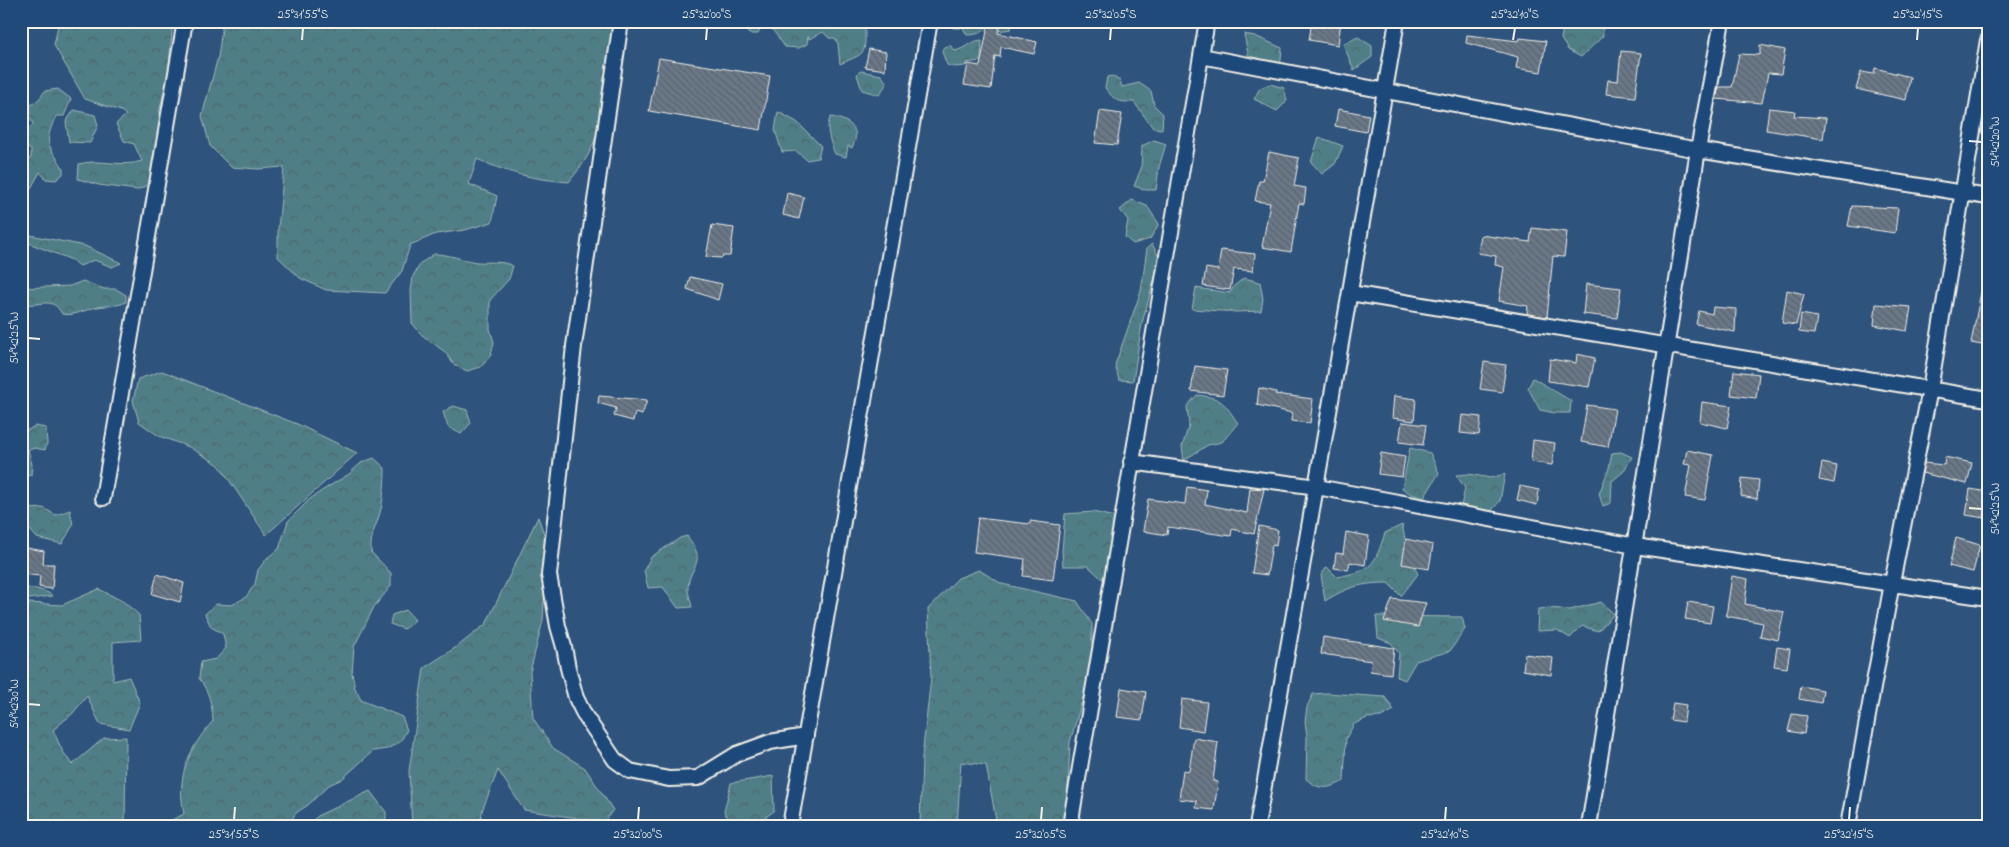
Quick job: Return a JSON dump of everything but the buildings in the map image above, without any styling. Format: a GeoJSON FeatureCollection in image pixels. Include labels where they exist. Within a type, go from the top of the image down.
{"type":"FeatureCollection","features":[{"type":"Feature","properties":{"kind":"street"},"geometry":{"type":"LineString","coordinates":[[103,498],[185,21]]}},
{"type":"Feature","properties":{"kind":"street"},"geometry":{"type":"LineString","coordinates":[[621,21],[574,346],[549,575],[568,668],[576,698],[585,716],[615,760],[630,771],[669,779],[698,778],[737,754],[770,742],[806,736]]}},
{"type":"Feature","properties":{"kind":"street"},"geometry":{"type":"LineString","coordinates":[[790,826],[930,21]]}},
{"type":"Feature","properties":{"kind":"street"},"geometry":{"type":"LineString","coordinates":[[1070,826],[1207,21]]}},
{"type":"Feature","properties":{"kind":"street"},"geometry":{"type":"LineString","coordinates":[[1257,826],[1397,21]]}},
{"type":"Feature","properties":{"kind":"street"},"geometry":{"type":"LineString","coordinates":[[1589,826],[1635,546],[1665,347],[1722,21]]}},
{"type":"Feature","properties":{"kind":"street"},"geometry":{"type":"LineString","coordinates":[[1848,826],[1892,583],[1930,389],[1988,40]]}},
{"type":"Feature","properties":{"kind":"street"},"geometry":{"type":"LineString","coordinates":[[1201,56],[1698,150],[1962,192],[1988,198]]}},
{"type":"Feature","properties":{"kind":"street"},"geometry":{"type":"LineString","coordinates":[[1350,293],[1665,347],[1988,399]]}},
{"type":"Feature","properties":{"kind":"street"},"geometry":{"type":"LineString","coordinates":[[1131,462],[1317,487],[1635,546],[1988,598]]}},
{"type":"Feature","properties":{"kind":"green space"},"geometry":{"type":"Polygon","coordinates":[[[59,21],[173,21],[168,75],[159,113],[160,152],[150,184],[137,190],[99,185],[78,179],[79,164],[95,162],[127,164],[142,161],[134,144],[124,141],[116,124],[126,115],[121,111],[85,99],[54,45],[59,21]]]}},
{"type":"Feature","properties":{"kind":"green space"},"geometry":{"type":"Polygon","coordinates":[[[223,21],[617,21],[600,126],[587,157],[569,182],[522,175],[477,159],[469,184],[497,196],[492,222],[465,230],[436,234],[410,245],[402,271],[385,293],[326,290],[300,278],[278,257],[278,229],[284,167],[258,169],[231,167],[210,146],[202,116],[218,57],[223,21]]]}},
{"type":"Feature","properties":{"kind":"green space"},"geometry":{"type":"Polygon","coordinates":[[[759,21],[761,28],[758,34],[749,34],[739,22],[759,21]]]}},
{"type":"Feature","properties":{"kind":"green space"},"geometry":{"type":"Polygon","coordinates":[[[777,21],[882,21],[874,26],[865,26],[863,52],[840,64],[838,44],[835,38],[829,38],[823,32],[809,39],[808,36],[807,44],[799,48],[785,47],[772,29],[777,21]]]}},
{"type":"Feature","properties":{"kind":"green space"},"geometry":{"type":"Polygon","coordinates":[[[952,21],[990,21],[981,32],[967,35],[962,26],[961,28],[953,28],[952,21]]]}},
{"type":"Feature","properties":{"kind":"green space"},"geometry":{"type":"Polygon","coordinates":[[[992,21],[1011,21],[1011,29],[997,31],[992,21]]]}},
{"type":"Feature","properties":{"kind":"green space"},"geometry":{"type":"Polygon","coordinates":[[[1564,21],[1602,21],[1603,36],[1581,57],[1568,50],[1561,39],[1564,21]]]}},
{"type":"Feature","properties":{"kind":"green space"},"geometry":{"type":"Polygon","coordinates":[[[1244,34],[1255,36],[1282,48],[1280,71],[1249,59],[1244,34]]]}},
{"type":"Feature","properties":{"kind":"green space"},"geometry":{"type":"Polygon","coordinates":[[[1358,37],[1372,46],[1372,57],[1354,70],[1343,44],[1358,37]]]}},
{"type":"Feature","properties":{"kind":"green space"},"geometry":{"type":"Polygon","coordinates":[[[982,40],[981,61],[966,63],[965,66],[954,67],[947,65],[942,52],[943,48],[950,45],[954,51],[982,40]]]}},
{"type":"Feature","properties":{"kind":"green space"},"geometry":{"type":"Polygon","coordinates":[[[861,71],[881,75],[887,83],[879,95],[862,90],[857,75],[861,71]]]}},
{"type":"Feature","properties":{"kind":"green space"},"geometry":{"type":"Polygon","coordinates":[[[1112,76],[1120,81],[1122,87],[1139,83],[1151,91],[1154,105],[1163,114],[1162,129],[1153,128],[1134,102],[1120,101],[1112,96],[1105,88],[1107,77],[1112,76]]]}},
{"type":"Feature","properties":{"kind":"green space"},"geometry":{"type":"Polygon","coordinates":[[[1270,84],[1284,88],[1287,101],[1277,111],[1254,99],[1260,88],[1270,84]]]}},
{"type":"Feature","properties":{"kind":"green space"},"geometry":{"type":"Polygon","coordinates":[[[58,89],[71,99],[64,116],[56,116],[49,133],[49,144],[63,168],[63,174],[56,180],[46,179],[40,172],[31,188],[21,193],[21,163],[31,158],[31,150],[23,142],[21,130],[31,127],[33,124],[29,116],[31,105],[45,91],[58,89]]]}},
{"type":"Feature","properties":{"kind":"green space"},"geometry":{"type":"Polygon","coordinates":[[[74,110],[95,115],[98,125],[90,143],[69,142],[66,122],[74,110]]]}},
{"type":"Feature","properties":{"kind":"green space"},"geometry":{"type":"Polygon","coordinates":[[[778,112],[797,122],[821,146],[818,158],[807,160],[796,151],[782,152],[775,130],[778,112]]]}},
{"type":"Feature","properties":{"kind":"green space"},"geometry":{"type":"Polygon","coordinates":[[[831,117],[843,120],[852,126],[854,130],[855,141],[852,148],[848,146],[846,157],[835,154],[833,150],[828,130],[831,117]]]}},
{"type":"Feature","properties":{"kind":"green space"},"geometry":{"type":"Polygon","coordinates":[[[1319,137],[1343,146],[1335,164],[1322,174],[1311,162],[1319,137]]]}},
{"type":"Feature","properties":{"kind":"green space"},"geometry":{"type":"Polygon","coordinates":[[[1154,140],[1166,144],[1159,167],[1156,190],[1146,190],[1134,186],[1141,169],[1142,146],[1154,140]]]}},
{"type":"Feature","properties":{"kind":"green space"},"geometry":{"type":"Polygon","coordinates":[[[1132,200],[1147,206],[1159,224],[1150,239],[1133,244],[1125,237],[1128,220],[1120,210],[1132,200]]]}},
{"type":"Feature","properties":{"kind":"green space"},"geometry":{"type":"Polygon","coordinates":[[[30,235],[85,246],[121,263],[112,267],[94,260],[80,266],[72,260],[26,242],[24,237],[30,235]]]}},
{"type":"Feature","properties":{"kind":"green space"},"geometry":{"type":"Polygon","coordinates":[[[1152,244],[1159,257],[1142,323],[1133,381],[1119,380],[1115,365],[1141,291],[1147,248],[1152,244]]]}},
{"type":"Feature","properties":{"kind":"green space"},"geometry":{"type":"Polygon","coordinates":[[[434,254],[477,262],[504,263],[513,266],[509,279],[490,300],[490,329],[494,342],[491,355],[481,367],[467,371],[454,365],[445,352],[422,335],[412,323],[411,291],[413,276],[421,263],[434,254]]]}},
{"type":"Feature","properties":{"kind":"green space"},"geometry":{"type":"Polygon","coordinates":[[[1244,278],[1260,282],[1263,299],[1261,311],[1236,312],[1192,309],[1196,288],[1230,293],[1234,286],[1244,278]]]}},
{"type":"Feature","properties":{"kind":"green space"},"geometry":{"type":"Polygon","coordinates":[[[83,281],[104,289],[116,289],[126,295],[126,302],[66,315],[62,314],[53,304],[27,304],[21,302],[21,288],[70,286],[83,281]]]}},
{"type":"Feature","properties":{"kind":"green space"},"geometry":{"type":"Polygon","coordinates":[[[162,371],[297,424],[357,453],[266,535],[219,465],[189,447],[159,436],[139,422],[133,401],[138,379],[162,371]]]}},
{"type":"Feature","properties":{"kind":"green space"},"geometry":{"type":"Polygon","coordinates":[[[1533,378],[1571,401],[1570,413],[1540,410],[1528,388],[1533,378]]]}},
{"type":"Feature","properties":{"kind":"green space"},"geometry":{"type":"Polygon","coordinates":[[[1197,395],[1222,402],[1238,423],[1222,442],[1208,445],[1184,460],[1182,447],[1189,425],[1187,406],[1197,395]]]}},
{"type":"Feature","properties":{"kind":"green space"},"geometry":{"type":"Polygon","coordinates":[[[453,406],[467,410],[471,423],[461,434],[448,427],[443,412],[453,406]]]}},
{"type":"Feature","properties":{"kind":"green space"},"geometry":{"type":"Polygon","coordinates":[[[35,426],[46,428],[47,444],[45,450],[35,448],[28,450],[32,464],[31,475],[21,477],[21,431],[35,426]]]}},
{"type":"Feature","properties":{"kind":"green space"},"geometry":{"type":"Polygon","coordinates":[[[1410,448],[1430,453],[1439,473],[1424,498],[1411,494],[1402,488],[1410,448]]]}},
{"type":"Feature","properties":{"kind":"green space"},"geometry":{"type":"Polygon","coordinates":[[[1621,452],[1632,457],[1623,472],[1612,481],[1611,503],[1603,506],[1599,494],[1609,468],[1612,453],[1621,452]]]}},
{"type":"Feature","properties":{"kind":"green space"},"geometry":{"type":"Polygon","coordinates":[[[374,458],[385,468],[385,478],[384,494],[373,535],[371,552],[391,573],[391,586],[374,607],[354,647],[352,673],[355,688],[361,700],[402,717],[407,730],[400,742],[387,749],[373,751],[342,779],[329,785],[308,805],[296,813],[287,826],[161,826],[161,823],[184,814],[182,788],[186,764],[197,742],[213,721],[209,698],[199,678],[201,662],[216,659],[226,648],[223,634],[211,627],[205,614],[216,604],[232,605],[246,597],[255,584],[258,570],[267,558],[279,549],[288,521],[310,499],[349,474],[361,463],[374,458]]]}},
{"type":"Feature","properties":{"kind":"green space"},"geometry":{"type":"Polygon","coordinates":[[[1469,474],[1490,478],[1505,474],[1500,501],[1491,511],[1467,511],[1461,506],[1465,488],[1456,475],[1469,474]]]}},
{"type":"Feature","properties":{"kind":"green space"},"geometry":{"type":"Polygon","coordinates":[[[43,508],[56,515],[70,510],[73,525],[62,544],[37,538],[23,522],[29,509],[43,508]]]}},
{"type":"Feature","properties":{"kind":"green space"},"geometry":{"type":"Polygon","coordinates":[[[1093,512],[1118,518],[1117,552],[1102,579],[1088,566],[1063,566],[1062,551],[1065,514],[1093,512]]]}},
{"type":"Feature","properties":{"kind":"green space"},"geometry":{"type":"Polygon","coordinates":[[[538,517],[547,542],[543,620],[530,672],[533,718],[553,748],[585,768],[613,810],[604,822],[524,810],[498,770],[482,811],[480,826],[412,826],[409,771],[424,668],[458,646],[486,624],[538,517]]]}},
{"type":"Feature","properties":{"kind":"green space"},"geometry":{"type":"Polygon","coordinates":[[[1402,525],[1409,557],[1418,574],[1401,596],[1388,583],[1379,583],[1348,589],[1325,601],[1321,575],[1327,567],[1337,577],[1365,569],[1378,553],[1385,533],[1402,525]]]}},
{"type":"Feature","properties":{"kind":"green space"},"geometry":{"type":"Polygon","coordinates":[[[687,536],[697,553],[696,565],[689,582],[688,591],[692,607],[678,608],[663,587],[648,588],[644,570],[651,557],[680,538],[687,536]]]}},
{"type":"Feature","properties":{"kind":"green space"},"geometry":{"type":"Polygon","coordinates":[[[979,570],[1002,584],[1077,601],[1092,624],[1092,667],[1070,742],[1067,812],[1061,826],[997,826],[986,765],[961,762],[957,826],[920,826],[922,757],[931,677],[928,609],[958,578],[979,570]]]}},
{"type":"Feature","properties":{"kind":"green space"},"geometry":{"type":"Polygon","coordinates":[[[21,588],[42,590],[53,596],[21,600],[21,588]]]}},
{"type":"Feature","properties":{"kind":"green space"},"geometry":{"type":"Polygon","coordinates":[[[99,589],[124,602],[139,615],[141,640],[113,642],[113,681],[129,677],[140,703],[129,729],[100,724],[87,696],[72,714],[53,730],[62,750],[72,765],[104,738],[126,737],[125,825],[24,826],[21,824],[21,694],[24,693],[21,688],[21,632],[29,603],[62,605],[99,589]]]}},
{"type":"Feature","properties":{"kind":"green space"},"geometry":{"type":"Polygon","coordinates":[[[1601,602],[1614,614],[1598,631],[1582,626],[1570,638],[1557,630],[1537,631],[1538,609],[1570,610],[1601,602]]]}},
{"type":"Feature","properties":{"kind":"green space"},"geometry":{"type":"Polygon","coordinates":[[[406,610],[415,620],[404,629],[390,624],[392,615],[406,610]]]}},
{"type":"Feature","properties":{"kind":"green space"},"geometry":{"type":"Polygon","coordinates":[[[1376,616],[1462,617],[1465,629],[1450,651],[1416,661],[1405,680],[1397,677],[1399,653],[1391,643],[1378,638],[1376,616]]]}},
{"type":"Feature","properties":{"kind":"green space"},"geometry":{"type":"Polygon","coordinates":[[[1327,693],[1385,697],[1394,710],[1381,717],[1367,718],[1354,724],[1346,738],[1344,781],[1324,788],[1316,786],[1306,779],[1307,736],[1305,721],[1307,707],[1313,694],[1327,693]]]}},
{"type":"Feature","properties":{"kind":"green space"},"geometry":{"type":"Polygon","coordinates":[[[773,776],[774,811],[760,821],[730,821],[724,812],[731,783],[773,776]]]}},
{"type":"Feature","properties":{"kind":"green space"},"geometry":{"type":"Polygon","coordinates":[[[370,791],[386,812],[386,826],[306,826],[319,815],[370,791]]]}}]}
